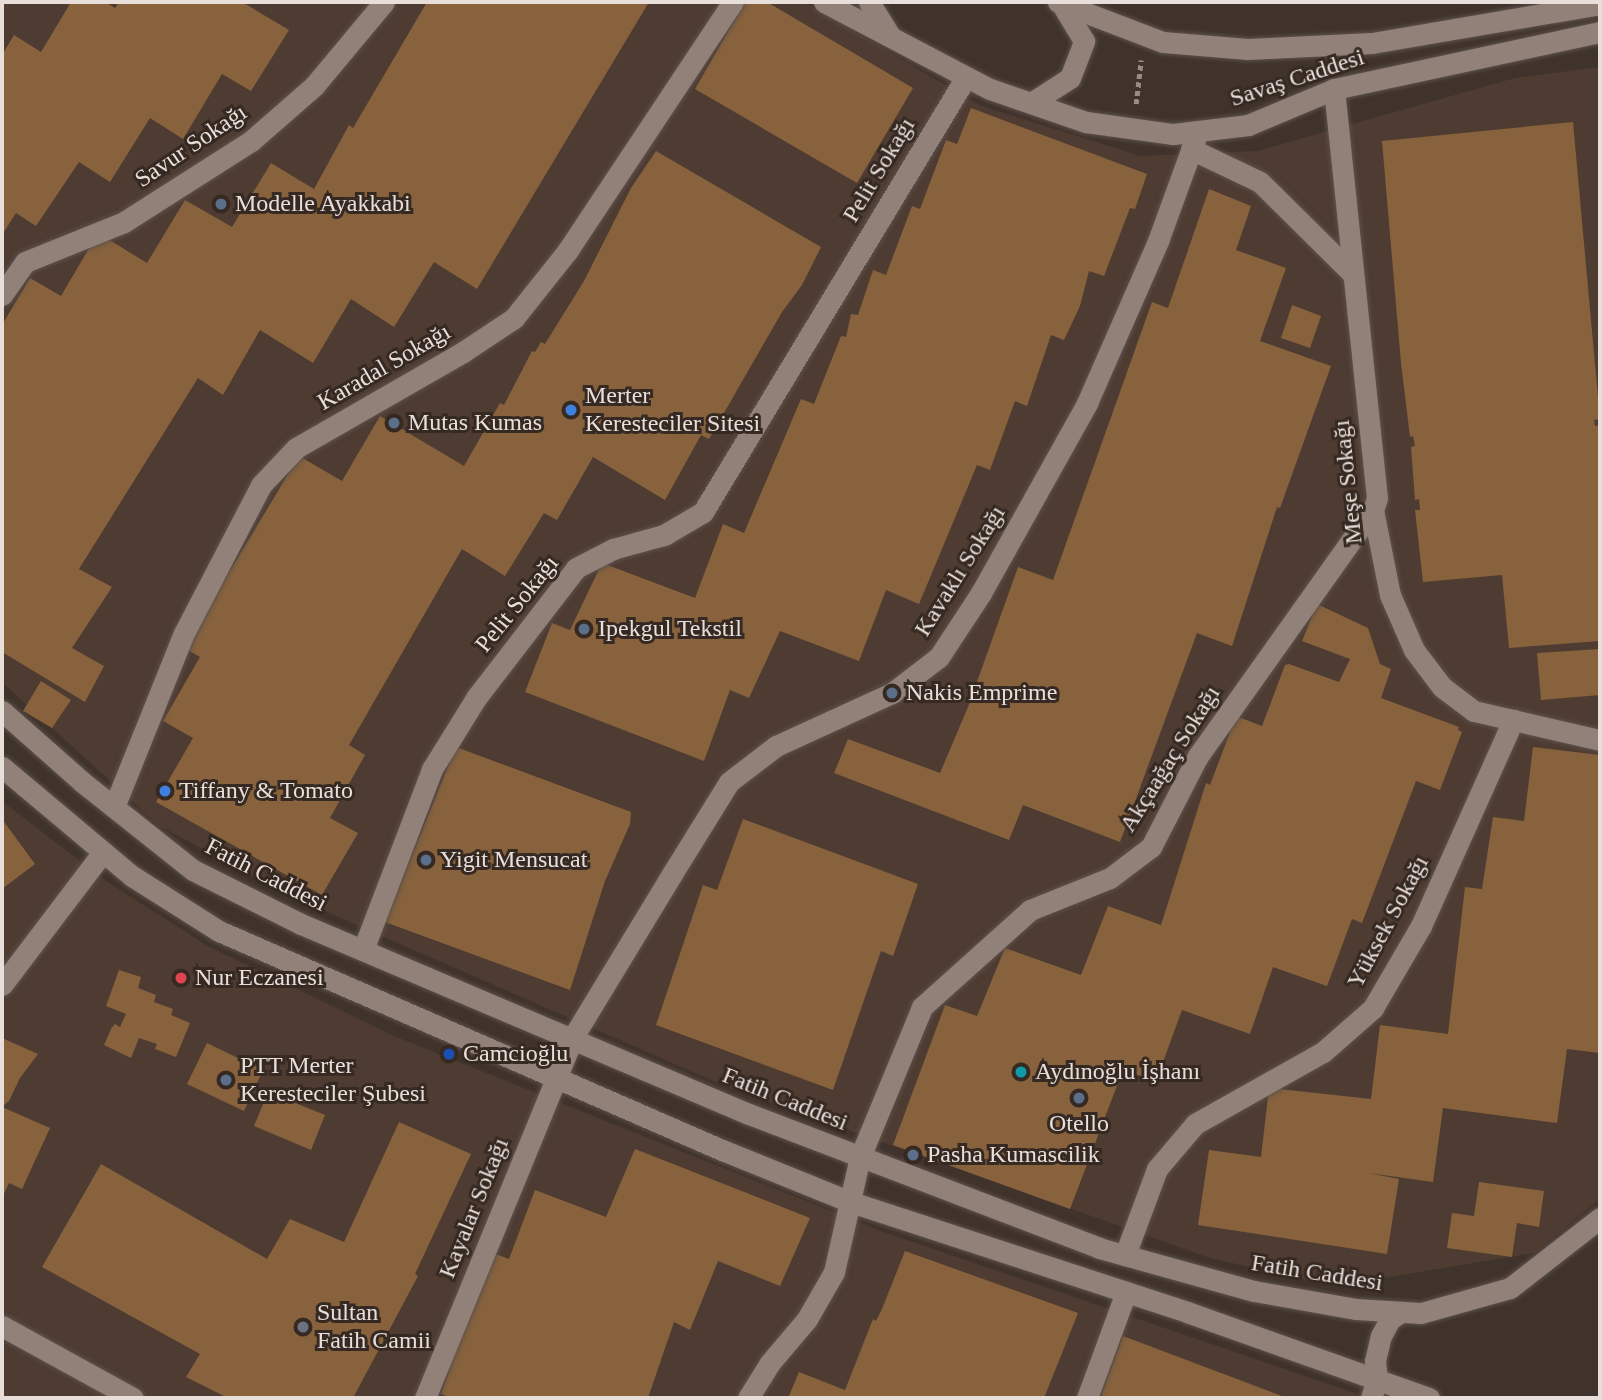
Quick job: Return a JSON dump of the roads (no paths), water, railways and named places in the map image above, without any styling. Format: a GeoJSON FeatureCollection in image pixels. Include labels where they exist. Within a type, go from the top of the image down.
{"type":"FeatureCollection","features":[{"type":"Feature","properties":{"kind":"street","name":"Savur Sokağı"},"geometry":{"type":"LineString","coordinates":[[2,295],[25,262],[124,222],[251,141],[314,86],[384,2]]}},
{"type":"Feature","properties":{"kind":"street","name":"Karadal Sokağı"},"geometry":{"type":"LineString","coordinates":[[114,807],[183,635],[261,485],[296,448],[463,352],[514,318],[568,250],[733,2]]}},
{"type":"Feature","properties":{"kind":"street","name":"Savaş Caddesi"},"geometry":{"type":"LineString","coordinates":[[824,2],[967,77],[1031,103],[1086,121],[1173,134],[1194,140],[1248,125],[1334,89],[1600,32]]}},
{"type":"Feature","properties":{"kind":"street"},"geometry":{"type":"LineString","coordinates":[[869,2],[892,39]]}},
{"type":"Feature","properties":{"kind":"street","name":"Savaş Caddesi"},"geometry":{"type":"LineString","coordinates":[[1059,2],[1163,42],[1248,49],[1372,43],[1600,4]]}},
{"type":"Feature","properties":{"kind":"street"},"geometry":{"type":"LineString","coordinates":[[1031,103],[1070,78],[1084,41],[1059,2]]}},
{"type":"Feature","properties":{"kind":"street","name":"Pelit Sokağı"},"geometry":{"type":"LineString","coordinates":[[363,950],[432,769],[476,698],[576,568],[613,549],[664,535],[703,512],[967,77]]}},
{"type":"Feature","properties":{"kind":"street","name":"Meşe Sokağı"},"geometry":{"type":"LineString","coordinates":[[1334,89],[1377,498],[1373,510],[1390,595],[1414,650],[1442,687],[1475,711],[1600,740]]}},
{"type":"Feature","properties":{"kind":"street"},"geometry":{"type":"LineString","coordinates":[[1194,140],[1261,182],[1352,273]]}},
{"type":"Feature","properties":{"kind":"street","name":"Kavaklı Sokağı"},"geometry":{"type":"LineString","coordinates":[[556,1077],[573,1037],[729,782],[775,746],[892,694],[939,657],[981,593],[1087,403],[1158,241],[1194,140]]}},
{"type":"Feature","properties":{"kind":"street","name":"Akçaağaç Sokağı"},"geometry":{"type":"LineString","coordinates":[[748,1398],[769,1364],[807,1319],[834,1272],[860,1157],[922,1007],[1030,910],[1110,878],[1151,847],[1198,756],[1373,510]]}},
{"type":"Feature","properties":{"kind":"street","name":"Fatih Caddesi"},"geometry":{"type":"LineString","coordinates":[[2,711],[114,807],[193,870],[302,924],[749,1114],[1125,1255],[1254,1291],[1356,1309],[1421,1313],[1510,1288],[1600,1218]]}},
{"type":"Feature","properties":{"kind":"street","name":"Yüksek Sokağı"},"geometry":{"type":"LineString","coordinates":[[1125,1255],[1157,1169],[1195,1124],[1323,1052],[1373,1008],[1422,926],[1513,720]]}},
{"type":"Feature","properties":{"kind":"street"},"geometry":{"type":"LineString","coordinates":[[2,767],[132,876],[219,931],[851,1202],[1126,1292],[1374,1389],[1429,1398]]}},
{"type":"Feature","properties":{"kind":"street"},"geometry":{"type":"LineString","coordinates":[[2,985],[103,852]]}},
{"type":"Feature","properties":{"kind":"street","name":"Kayalar Sokağı"},"geometry":{"type":"LineString","coordinates":[[425,1398],[556,1077]]}},
{"type":"Feature","properties":{"kind":"street"},"geometry":{"type":"LineString","coordinates":[[1087,1398],[1126,1292]]}},
{"type":"Feature","properties":{"kind":"street"},"geometry":{"type":"LineString","coordinates":[[1374,1389],[1375,1361],[1381,1336],[1390,1319],[1401,1312]]}},
{"type":"Feature","properties":{"kind":"street"},"geometry":{"type":"LineString","coordinates":[[2,1326],[133,1398]]}},
{"type":"Feature","properties":{"kind":"place","name":"Modelle Ayakkabi"},"geometry":{"type":"Point","coordinates":[221,204]}},
{"type":"Feature","properties":{"kind":"place","name":"Merter Keresteciler Sitesi"},"geometry":{"type":"Point","coordinates":[571,410]}},
{"type":"Feature","properties":{"kind":"place","name":"Mutas Kumas"},"geometry":{"type":"Point","coordinates":[394,423]}},
{"type":"Feature","properties":{"kind":"place","name":"Ipekgul Tekstil"},"geometry":{"type":"Point","coordinates":[584,629]}},
{"type":"Feature","properties":{"kind":"place","name":"Nakis Emprime"},"geometry":{"type":"Point","coordinates":[892,693]}},
{"type":"Feature","properties":{"kind":"place","name":"Tiffany & Tomato"},"geometry":{"type":"Point","coordinates":[165,791]}},
{"type":"Feature","properties":{"kind":"place","name":"Yigit Mensucat"},"geometry":{"type":"Point","coordinates":[426,860]}},
{"type":"Feature","properties":{"kind":"place","name":"Nur Eczanesi"},"geometry":{"type":"Point","coordinates":[181,978]}},
{"type":"Feature","properties":{"kind":"place","name":"Camcioğlu"},"geometry":{"type":"Point","coordinates":[449,1054]}},
{"type":"Feature","properties":{"kind":"place","name":"Aydınoğlu İşhanı"},"geometry":{"type":"Point","coordinates":[1021,1072]}},
{"type":"Feature","properties":{"kind":"place","name":"PTT Merter Keresteciler Şubesi"},"geometry":{"type":"Point","coordinates":[226,1080]}},
{"type":"Feature","properties":{"kind":"place","name":"Otello"},"geometry":{"type":"Point","coordinates":[1079,1098]}},
{"type":"Feature","properties":{"kind":"place","name":"Pasha Kumascilik"},"geometry":{"type":"Point","coordinates":[913,1155]}},
{"type":"Feature","properties":{"kind":"place","name":"Sultan Fatih Camii"},"geometry":{"type":"Point","coordinates":[303,1327]}}]}
